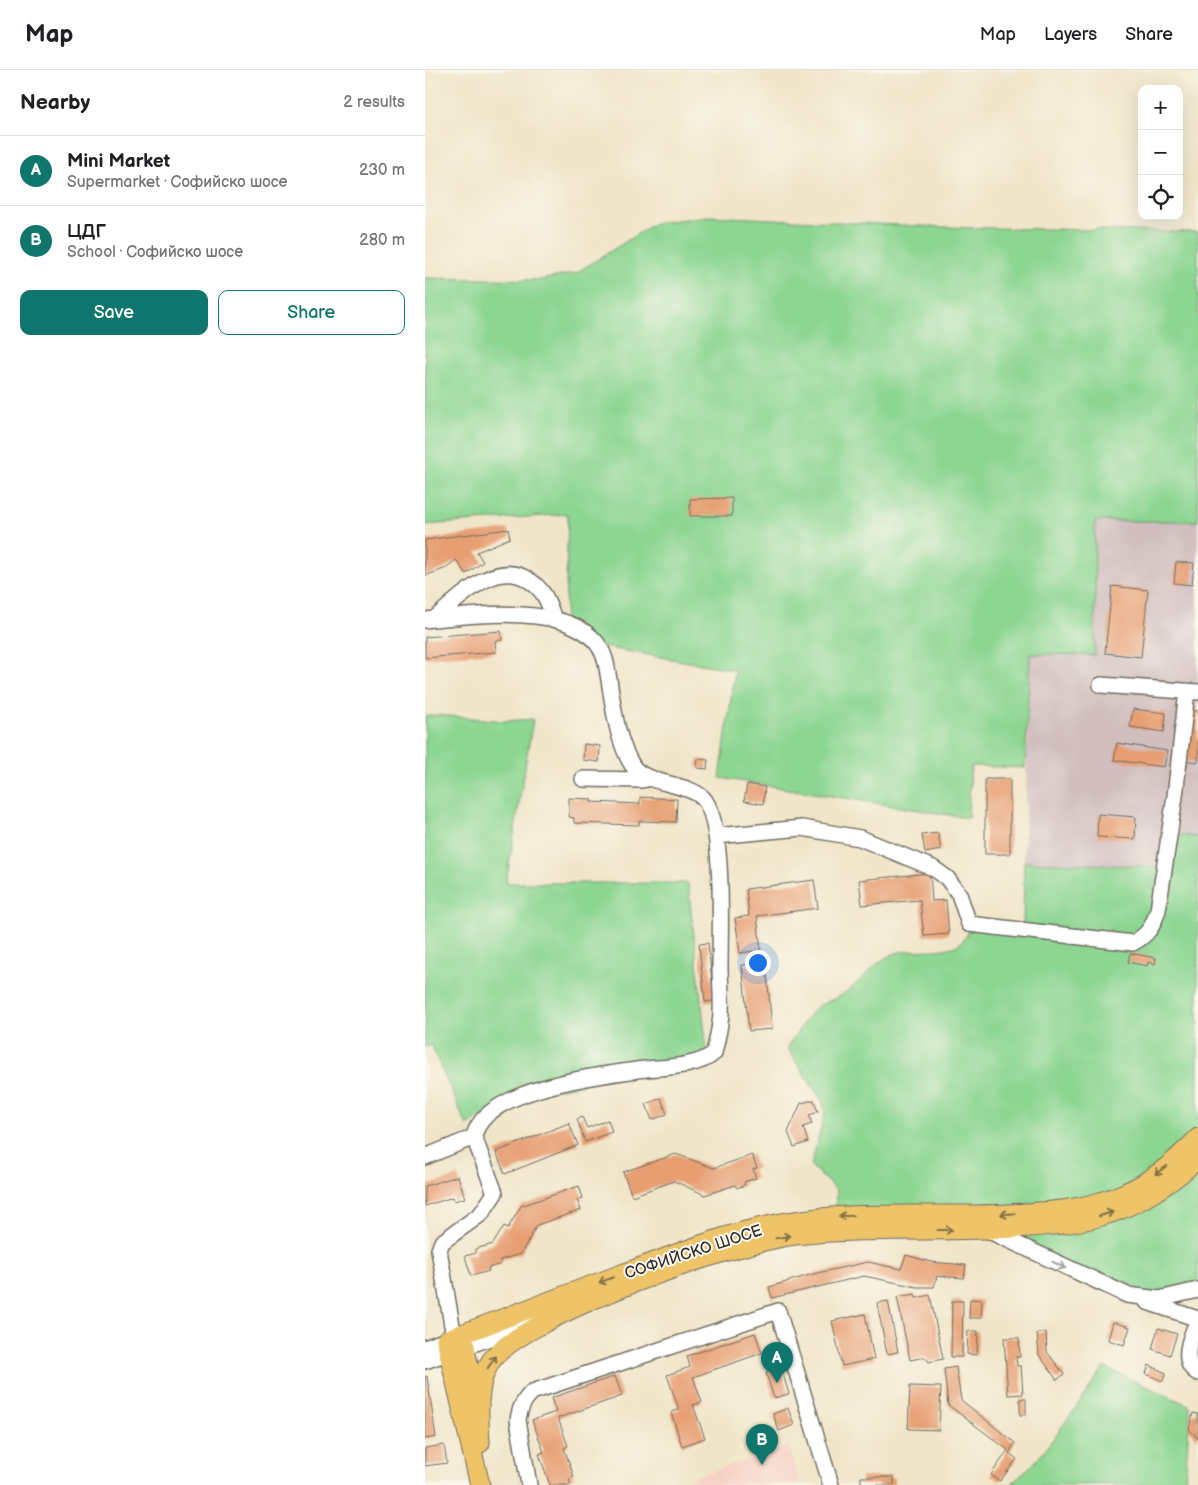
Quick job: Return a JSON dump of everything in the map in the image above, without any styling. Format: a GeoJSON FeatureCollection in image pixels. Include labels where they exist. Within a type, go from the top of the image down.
{"type":"FeatureCollection","features":[{"type":"Feature","properties":{"kind":"main road","name":"СОФИЙСКО ШОСЕ"},"geometry":{"type":"LineString","coordinates":[[455,1342],[700,1245],[758,1228],[797,1220],[835,1217],[971,1216],[1048,1212],[1081,1207],[1132,1189],[1179,1158],[1198,1138]]}},
{"type":"Feature","properties":{"kind":"main road","name":"СОФИЙСКО ШОСЕ"},"geometry":{"type":"LineString","coordinates":[[480,1443],[481,1386],[492,1360],[509,1344],[556,1315],[703,1259],[768,1239],[842,1231],[987,1230],[1071,1223],[1125,1208],[1157,1192],[1198,1158]]}},
{"type":"Feature","properties":{"kind":"main road"},"geometry":{"type":"LineString","coordinates":[[455,1342],[480,1443],[482,1485]]}},
{"type":"Feature","properties":{"kind":"main road"},"geometry":{"type":"LineString","coordinates":[[455,1342],[482,1485]]}},
{"type":"Feature","properties":{"kind":"street"},"geometry":{"type":"LineString","coordinates":[[429,619],[479,582],[501,573],[520,574],[537,585],[547,596],[553,619]]}},
{"type":"Feature","properties":{"kind":"street"},"geometry":{"type":"LineString","coordinates":[[429,619],[503,614],[553,619],[565,622],[584,632],[597,646],[606,660],[612,704],[625,752],[633,768],[651,778],[685,789],[703,798],[711,811],[716,836],[719,881],[721,1022],[714,1053],[701,1062],[621,1072],[550,1086],[513,1098],[491,1111],[475,1129],[474,1137],[495,1193],[481,1214],[443,1242],[439,1250],[455,1342]]}},
{"type":"Feature","properties":{"kind":"street"},"geometry":{"type":"LineString","coordinates":[[716,836],[802,828],[859,838],[933,868],[947,878],[959,894],[969,924],[1133,943],[1143,937],[1153,927],[1158,910],[1192,691],[1101,685]]}},
{"type":"Feature","properties":{"kind":"street"},"geometry":{"type":"LineString","coordinates":[[583,779],[642,780],[651,778]]}},
{"type":"Feature","properties":{"kind":"street"},"geometry":{"type":"LineString","coordinates":[[425,1156],[474,1137]]}},
{"type":"Feature","properties":{"kind":"street"},"geometry":{"type":"LineString","coordinates":[[987,1230],[1127,1295],[1198,1320],[1190,1337],[1188,1360],[1193,1370],[1198,1373]]}},
{"type":"Feature","properties":{"kind":"street"},"geometry":{"type":"LineString","coordinates":[[1127,1295],[1159,1299],[1198,1290]]}},
{"type":"Feature","properties":{"kind":"street"},"geometry":{"type":"LineString","coordinates":[[529,1485],[518,1420],[519,1410],[524,1399],[532,1392],[778,1311],[831,1485]]}},
{"type":"Feature","properties":{"kind":"street"},"geometry":{"type":"LineString","coordinates":[[425,1348],[455,1342],[556,1315]]}},
{"type":"Feature","properties":{"kind":"street"},"geometry":{"type":"LineString","coordinates":[[425,1361],[455,1342]]}},
{"type":"Feature","properties":{"kind":"shaded area"},"geometry":{"type":"Polygon","coordinates":[[[1095,521],[1198,521],[1198,837],[1170,834],[1165,867],[1024,862],[1030,654],[1095,655],[1095,521]]]}},
{"type":"Feature","properties":{"kind":"shaded area"},"geometry":{"type":"Polygon","coordinates":[[[788,1446],[801,1485],[671,1485],[788,1446]]]}},
{"type":"Feature","properties":{"kind":"green space"},"geometry":{"type":"Polygon","coordinates":[[[707,216],[943,227],[1198,232],[1198,521],[1095,521],[1095,655],[1030,654],[1025,768],[971,766],[968,818],[720,778],[735,670],[597,646],[565,622],[568,514],[425,525],[425,278],[540,280],[576,273],[655,223],[707,216]]]}},
{"type":"Feature","properties":{"kind":"green space"},"geometry":{"type":"Polygon","coordinates":[[[439,715],[505,721],[533,719],[506,883],[688,883],[708,1059],[513,1098],[467,1126],[431,1045],[425,1047],[425,716],[439,715]]]}},
{"type":"Feature","properties":{"kind":"green space"},"geometry":{"type":"Polygon","coordinates":[[[1170,834],[1198,837],[1198,1138],[1106,1200],[835,1217],[837,1191],[811,1166],[825,1112],[822,1101],[787,1048],[802,1024],[813,1011],[822,1004],[847,992],[885,958],[893,954],[942,949],[959,944],[966,937],[969,924],[1023,929],[1024,862],[1164,867],[1170,834]]]}},
{"type":"Feature","properties":{"kind":"green space"},"geometry":{"type":"Polygon","coordinates":[[[1198,1158],[1198,1290],[1127,1295],[987,1230],[1047,1226],[1198,1158]]]}},
{"type":"Feature","properties":{"kind":"green space"},"geometry":{"type":"Polygon","coordinates":[[[1104,1367],[1190,1406],[1185,1485],[1011,1485],[1036,1461],[1104,1367]]]}},
{"type":"Feature","properties":{"kind":"building"},"geometry":{"type":"Polygon","coordinates":[[[732,498],[732,516],[690,516],[690,499],[732,498]]]}},
{"type":"Feature","properties":{"kind":"building"},"geometry":{"type":"Polygon","coordinates":[[[508,529],[510,538],[477,552],[483,562],[466,574],[456,560],[444,569],[425,576],[425,540],[508,529]]]}},
{"type":"Feature","properties":{"kind":"building"},"geometry":{"type":"Polygon","coordinates":[[[1176,562],[1194,563],[1192,585],[1174,583],[1176,562]]]}},
{"type":"Feature","properties":{"kind":"building"},"geometry":{"type":"Polygon","coordinates":[[[1112,586],[1148,590],[1141,657],[1105,653],[1112,586]]]}},
{"type":"Feature","properties":{"kind":"building"},"geometry":{"type":"Polygon","coordinates":[[[501,631],[502,640],[495,641],[496,652],[425,658],[425,637],[501,631]]]}},
{"type":"Feature","properties":{"kind":"building"},"geometry":{"type":"Polygon","coordinates":[[[1133,709],[1166,713],[1164,732],[1130,727],[1133,709]]]}},
{"type":"Feature","properties":{"kind":"building"},"geometry":{"type":"Polygon","coordinates":[[[1189,710],[1198,711],[1198,762],[1182,760],[1189,710]]]}},
{"type":"Feature","properties":{"kind":"building"},"geometry":{"type":"Polygon","coordinates":[[[1117,743],[1167,751],[1164,767],[1114,760],[1117,743]]]}},
{"type":"Feature","properties":{"kind":"building"},"geometry":{"type":"Polygon","coordinates":[[[584,744],[600,746],[599,762],[583,760],[584,744]]]}},
{"type":"Feature","properties":{"kind":"building"},"geometry":{"type":"Polygon","coordinates":[[[698,759],[708,760],[707,769],[697,768],[698,759]]]}},
{"type":"Feature","properties":{"kind":"building"},"geometry":{"type":"Polygon","coordinates":[[[985,779],[1010,779],[1010,854],[985,854],[985,779]]]}},
{"type":"Feature","properties":{"kind":"building"},"geometry":{"type":"Polygon","coordinates":[[[747,784],[765,787],[763,804],[744,801],[747,784]]]}},
{"type":"Feature","properties":{"kind":"building"},"geometry":{"type":"Polygon","coordinates":[[[640,797],[677,799],[676,822],[639,821],[639,825],[574,823],[574,818],[569,817],[569,798],[591,799],[591,802],[640,804],[640,797]]]}},
{"type":"Feature","properties":{"kind":"building"},"geometry":{"type":"Polygon","coordinates":[[[1098,814],[1136,817],[1135,839],[1097,837],[1098,814]]]}},
{"type":"Feature","properties":{"kind":"building"},"geometry":{"type":"Polygon","coordinates":[[[938,833],[941,850],[925,853],[922,835],[938,833]]]}},
{"type":"Feature","properties":{"kind":"building"},"geometry":{"type":"Polygon","coordinates":[[[930,873],[932,901],[946,900],[949,934],[924,936],[920,900],[862,905],[859,880],[930,873]]]}},
{"type":"Feature","properties":{"kind":"building"},"geometry":{"type":"Polygon","coordinates":[[[814,880],[818,908],[757,916],[761,950],[740,953],[735,918],[749,916],[746,889],[814,880]]]}},
{"type":"Feature","properties":{"kind":"building"},"geometry":{"type":"Polygon","coordinates":[[[708,943],[714,1001],[705,1002],[699,944],[708,943]]]}},
{"type":"Feature","properties":{"kind":"building"},"geometry":{"type":"Polygon","coordinates":[[[1130,953],[1156,958],[1155,964],[1148,962],[1147,966],[1128,962],[1130,953]]]}},
{"type":"Feature","properties":{"kind":"building"},"geometry":{"type":"Polygon","coordinates":[[[766,963],[772,1029],[749,1031],[742,965],[766,963]]]}},
{"type":"Feature","properties":{"kind":"building"},"geometry":{"type":"Polygon","coordinates":[[[661,1098],[667,1114],[652,1120],[646,1104],[661,1098]]]}},
{"type":"Feature","properties":{"kind":"building"},"geometry":{"type":"Polygon","coordinates":[[[814,1100],[818,1112],[809,1115],[812,1124],[803,1127],[808,1142],[794,1147],[788,1132],[801,1103],[814,1100]]]}},
{"type":"Feature","properties":{"kind":"building"},"geometry":{"type":"Polygon","coordinates":[[[582,1117],[587,1128],[608,1120],[612,1132],[585,1142],[577,1119],[582,1117]]]}},
{"type":"Feature","properties":{"kind":"building"},"geometry":{"type":"Polygon","coordinates":[[[569,1123],[578,1145],[505,1174],[496,1152],[569,1123]]]}},
{"type":"Feature","properties":{"kind":"building"},"geometry":{"type":"Polygon","coordinates":[[[676,1154],[714,1168],[752,1155],[757,1168],[753,1169],[756,1178],[744,1182],[745,1185],[737,1188],[735,1185],[705,1195],[674,1181],[632,1196],[623,1172],[676,1154]]]}},
{"type":"Feature","properties":{"kind":"building"},"geometry":{"type":"Polygon","coordinates":[[[458,1176],[465,1198],[454,1201],[453,1197],[425,1206],[425,1186],[458,1176]]]}},
{"type":"Feature","properties":{"kind":"building"},"geometry":{"type":"Polygon","coordinates":[[[579,1186],[583,1198],[577,1200],[581,1210],[537,1225],[521,1254],[500,1260],[501,1264],[488,1268],[489,1271],[471,1276],[465,1256],[476,1253],[475,1249],[493,1244],[504,1226],[508,1228],[521,1206],[579,1186]]]}},
{"type":"Feature","properties":{"kind":"building"},"geometry":{"type":"Polygon","coordinates":[[[906,1255],[931,1262],[966,1265],[964,1278],[937,1276],[934,1287],[917,1287],[864,1276],[772,1298],[769,1287],[813,1274],[868,1262],[901,1269],[906,1255]]]}},
{"type":"Feature","properties":{"kind":"building"},"geometry":{"type":"Polygon","coordinates":[[[915,1294],[916,1298],[930,1295],[943,1359],[929,1362],[925,1357],[910,1360],[897,1297],[915,1294]]]}},
{"type":"Feature","properties":{"kind":"building"},"geometry":{"type":"Polygon","coordinates":[[[970,1299],[982,1300],[981,1318],[969,1318],[970,1299]]]}},
{"type":"Feature","properties":{"kind":"building"},"geometry":{"type":"Polygon","coordinates":[[[888,1301],[898,1352],[887,1354],[877,1303],[888,1301]]]}},
{"type":"Feature","properties":{"kind":"building"},"geometry":{"type":"Polygon","coordinates":[[[952,1301],[963,1301],[962,1357],[951,1357],[952,1301]]]}},
{"type":"Feature","properties":{"kind":"building"},"geometry":{"type":"Polygon","coordinates":[[[865,1314],[874,1359],[842,1366],[832,1321],[865,1314]]]}},
{"type":"Feature","properties":{"kind":"building"},"geometry":{"type":"Polygon","coordinates":[[[1113,1322],[1130,1327],[1124,1345],[1108,1340],[1113,1322]]]}},
{"type":"Feature","properties":{"kind":"building"},"geometry":{"type":"Polygon","coordinates":[[[1158,1328],[1177,1334],[1170,1355],[1152,1349],[1158,1328]]]}},
{"type":"Feature","properties":{"kind":"building"},"geometry":{"type":"Polygon","coordinates":[[[968,1331],[978,1331],[977,1355],[967,1354],[968,1331]]]}},
{"type":"Feature","properties":{"kind":"building"},"geometry":{"type":"Polygon","coordinates":[[[1046,1332],[1047,1352],[1064,1374],[1057,1380],[1039,1355],[1037,1333],[1046,1332]]]}},
{"type":"Feature","properties":{"kind":"building"},"geometry":{"type":"Polygon","coordinates":[[[755,1333],[762,1353],[693,1377],[702,1402],[693,1405],[705,1438],[682,1446],[671,1412],[679,1410],[667,1375],[690,1367],[687,1356],[755,1333]]]}},
{"type":"Feature","properties":{"kind":"building"},"geometry":{"type":"Polygon","coordinates":[[[1004,1338],[1019,1338],[1020,1357],[1016,1357],[1017,1366],[1021,1366],[1023,1394],[1008,1395],[1004,1338]]]}},
{"type":"Feature","properties":{"kind":"building"},"geometry":{"type":"Polygon","coordinates":[[[1149,1365],[1166,1373],[1163,1381],[1146,1374],[1149,1365]]]}},
{"type":"Feature","properties":{"kind":"building"},"geometry":{"type":"Polygon","coordinates":[[[956,1367],[961,1400],[1015,1443],[1009,1453],[1017,1459],[1000,1481],[991,1475],[1008,1450],[948,1405],[944,1369],[956,1367]]]}},
{"type":"Feature","properties":{"kind":"building"},"geometry":{"type":"Polygon","coordinates":[[[781,1368],[789,1394],[774,1398],[766,1373],[781,1368]]]}},
{"type":"Feature","properties":{"kind":"building"},"geometry":{"type":"Polygon","coordinates":[[[427,1376],[436,1437],[425,1439],[425,1377],[427,1376]]]}},
{"type":"Feature","properties":{"kind":"building"},"geometry":{"type":"Polygon","coordinates":[[[615,1376],[622,1396],[558,1418],[568,1446],[564,1448],[574,1477],[569,1479],[571,1485],[550,1485],[539,1454],[544,1452],[532,1420],[556,1412],[551,1398],[615,1376]]]}},
{"type":"Feature","properties":{"kind":"building"},"geometry":{"type":"Polygon","coordinates":[[[910,1386],[941,1387],[939,1430],[908,1429],[910,1386]]]}},
{"type":"Feature","properties":{"kind":"building"},"geometry":{"type":"Polygon","coordinates":[[[1020,1399],[1026,1399],[1026,1415],[1020,1415],[1020,1399]]]}},
{"type":"Feature","properties":{"kind":"building"},"geometry":{"type":"Polygon","coordinates":[[[788,1408],[794,1425],[779,1431],[773,1414],[788,1408]]]}},
{"type":"Feature","properties":{"kind":"building"},"geometry":{"type":"Polygon","coordinates":[[[1193,1413],[1198,1414],[1198,1439],[1189,1429],[1193,1413]]]}},
{"type":"Feature","properties":{"kind":"building"},"geometry":{"type":"Polygon","coordinates":[[[444,1445],[447,1463],[425,1466],[425,1448],[444,1445]]]}},
{"type":"Feature","properties":{"kind":"building"},"geometry":{"type":"Polygon","coordinates":[[[861,1477],[894,1477],[894,1485],[861,1485],[861,1477]]]}},
{"type":"Feature","properties":{"kind":"place","name":"Mini Market"},"geometry":{"type":"Point","coordinates":[777,1383]}},
{"type":"Feature","properties":{"kind":"place","name":"ЦДГ"},"geometry":{"type":"Point","coordinates":[762,1465]}}]}
